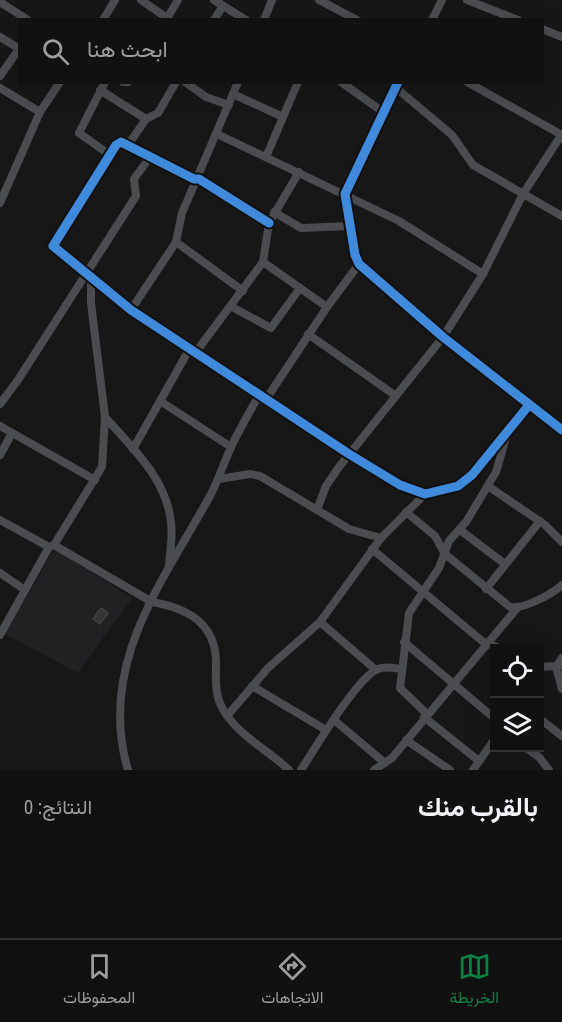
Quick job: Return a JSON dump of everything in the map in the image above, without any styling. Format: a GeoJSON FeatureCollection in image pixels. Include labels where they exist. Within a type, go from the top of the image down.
{"type":"FeatureCollection","features":[{"type":"Feature","properties":{"kind":"street"},"geometry":{"type":"LineString","coordinates":[[104,18],[115,0]]}},
{"type":"Feature","properties":{"kind":"street"},"geometry":{"type":"LineString","coordinates":[[141,0],[166,18]]}},
{"type":"Feature","properties":{"kind":"street"},"geometry":{"type":"LineString","coordinates":[[168,18],[178,0]]}},
{"type":"Feature","properties":{"kind":"street"},"geometry":{"type":"LineString","coordinates":[[214,0],[243,18]]}},
{"type":"Feature","properties":{"kind":"street"},"geometry":{"type":"LineString","coordinates":[[265,18],[272,0]]}},
{"type":"Feature","properties":{"kind":"street"},"geometry":{"type":"LineString","coordinates":[[319,0],[353,18]]}},
{"type":"Feature","properties":{"kind":"street"},"geometry":{"type":"LineString","coordinates":[[433,18],[442,0]]}},
{"type":"Feature","properties":{"kind":"street"},"geometry":{"type":"LineString","coordinates":[[467,0],[513,18]]}},
{"type":"Feature","properties":{"kind":"street"},"geometry":{"type":"LineString","coordinates":[[0,2],[25,18]]}},
{"type":"Feature","properties":{"kind":"street"},"geometry":{"type":"LineString","coordinates":[[215,18],[223,6]]}},
{"type":"Feature","properties":{"kind":"street"},"geometry":{"type":"LineString","coordinates":[[544,29],[562,37]]}},
{"type":"Feature","properties":{"kind":"street"},"geometry":{"type":"LineString","coordinates":[[0,37],[18,48]]}},
{"type":"Feature","properties":{"kind":"street"},"geometry":{"type":"LineString","coordinates":[[0,76],[18,50]]}},
{"type":"Feature","properties":{"kind":"street"},"geometry":{"type":"LineString","coordinates":[[0,202],[40,112],[59,84]]}},
{"type":"Feature","properties":{"kind":"street"},"geometry":{"type":"LineString","coordinates":[[128,145],[146,119],[158,112],[175,84]]}},
{"type":"Feature","properties":{"kind":"street"},"geometry":{"type":"LineString","coordinates":[[188,84],[206,97],[229,105]]}},
{"type":"Feature","properties":{"kind":"street"},"geometry":{"type":"LineString","coordinates":[[131,310],[176,242],[182,213],[199,179],[237,84]]}},
{"type":"Feature","properties":{"kind":"street"},"geometry":{"type":"LineString","coordinates":[[266,157],[297,84]]}},
{"type":"Feature","properties":{"kind":"street"},"geometry":{"type":"LineString","coordinates":[[344,84],[383,112]]}},
{"type":"Feature","properties":{"kind":"street"},"geometry":{"type":"LineString","coordinates":[[317,510],[326,486],[349,454],[443,337],[483,274],[523,194],[562,135],[471,84]]}},
{"type":"Feature","properties":{"kind":"street"},"geometry":{"type":"LineString","coordinates":[[562,216],[473,165],[452,135],[397,85],[345,194],[359,264],[443,337],[562,430]]}},
{"type":"Feature","properties":{"kind":"street"},"geometry":{"type":"LineString","coordinates":[[110,154],[78,133],[103,86],[146,119]]}},
{"type":"Feature","properties":{"kind":"street"},"geometry":{"type":"LineString","coordinates":[[0,88],[40,112]]}},
{"type":"Feature","properties":{"kind":"street"},"geometry":{"type":"LineString","coordinates":[[233,94],[283,117]]}},
{"type":"Feature","properties":{"kind":"street"},"geometry":{"type":"LineString","coordinates":[[217,134],[399,221],[483,274]]}},
{"type":"Feature","properties":{"kind":"street"},"geometry":{"type":"LineString","coordinates":[[269,224],[199,179],[194,179],[128,145],[118,143],[52,242],[55,248],[89,273],[131,310],[264,395],[349,454],[400,485],[425,494]]}},
{"type":"Feature","properties":{"kind":"street"},"geometry":{"type":"LineString","coordinates":[[0,404],[89,273],[136,196],[134,179],[150,157]]}},
{"type":"Feature","properties":{"kind":"street"},"geometry":{"type":"LineString","coordinates":[[132,449],[193,350],[232,307],[263,262],[269,224],[299,172]]}},
{"type":"Feature","properties":{"kind":"street"},"geometry":{"type":"LineString","coordinates":[[274,212],[301,228],[350,226]]}},
{"type":"Feature","properties":{"kind":"street"},"geometry":{"type":"LineString","coordinates":[[176,242],[243,291]]}},
{"type":"Feature","properties":{"kind":"street"},"geometry":{"type":"LineString","coordinates":[[263,262],[327,307]]}},
{"type":"Feature","properties":{"kind":"street"},"geometry":{"type":"LineString","coordinates":[[128,770],[118,730],[121,683],[127,660],[152,602],[219,479],[231,447],[264,395],[359,264]]}},
{"type":"Feature","properties":{"kind":"street"},"geometry":{"type":"LineString","coordinates":[[0,635],[25,590],[96,480],[102,467],[105,417],[89,273]]}},
{"type":"Feature","properties":{"kind":"street"},"geometry":{"type":"LineString","coordinates":[[232,307],[270,328],[300,288]]}},
{"type":"Feature","properties":{"kind":"street"},"geometry":{"type":"LineString","coordinates":[[308,334],[396,396]]}},
{"type":"Feature","properties":{"kind":"street"},"geometry":{"type":"LineString","coordinates":[[160,401],[231,447]]}},
{"type":"Feature","properties":{"kind":"street"},"geometry":{"type":"LineString","coordinates":[[227,716],[252,686],[320,622],[372,549],[406,512],[425,494],[458,486],[472,475],[529,405]]}},
{"type":"Feature","properties":{"kind":"street"},"geometry":{"type":"LineString","coordinates":[[105,417],[156,476],[166,495],[171,524],[169,568]]}},
{"type":"Feature","properties":{"kind":"street"},"geometry":{"type":"LineString","coordinates":[[0,426],[96,480]]}},
{"type":"Feature","properties":{"kind":"street"},"geometry":{"type":"LineString","coordinates":[[479,761],[400,691],[401,669],[409,613],[445,554],[449,541],[460,530],[488,486],[501,460],[508,431]]}},
{"type":"Feature","properties":{"kind":"street"},"geometry":{"type":"LineString","coordinates":[[0,455],[12,433]]}},
{"type":"Feature","properties":{"kind":"street"},"geometry":{"type":"LineString","coordinates":[[219,479],[250,474],[260,476],[349,530],[381,538]]}},
{"type":"Feature","properties":{"kind":"street"},"geometry":{"type":"LineString","coordinates":[[488,486],[540,521],[562,542]]}},
{"type":"Feature","properties":{"kind":"street"},"geometry":{"type":"LineString","coordinates":[[406,512],[435,536],[445,554],[486,589],[510,607],[518,607]]}},
{"type":"Feature","properties":{"kind":"street"},"geometry":{"type":"LineString","coordinates":[[0,520],[52,546],[152,602],[191,614],[208,629],[214,646],[217,694],[227,716],[240,732],[289,770]]}},
{"type":"Feature","properties":{"kind":"street"},"geometry":{"type":"LineString","coordinates":[[486,589],[540,521]]}},
{"type":"Feature","properties":{"kind":"street"},"geometry":{"type":"LineString","coordinates":[[460,530],[505,564]]}},
{"type":"Feature","properties":{"kind":"street"},"geometry":{"type":"LineString","coordinates":[[372,549],[490,645]]}},
{"type":"Feature","properties":{"kind":"street"},"geometry":{"type":"LineString","coordinates":[[0,573],[25,590]]}},
{"type":"Feature","properties":{"kind":"street"},"geometry":{"type":"LineString","coordinates":[[334,720],[380,767],[406,740],[518,607],[562,585]]}},
{"type":"Feature","properties":{"kind":"street"},"geometry":{"type":"LineString","coordinates":[[320,622],[376,670],[401,669]]}},
{"type":"Feature","properties":{"kind":"street"},"geometry":{"type":"LineString","coordinates":[[404,642],[490,714]]}},
{"type":"Feature","properties":{"kind":"street"},"geometry":{"type":"LineString","coordinates":[[562,658],[551,667],[562,689]]}},
{"type":"Feature","properties":{"kind":"street"},"geometry":{"type":"LineString","coordinates":[[301,770],[326,730],[376,670]]}},
{"type":"Feature","properties":{"kind":"street"},"geometry":{"type":"LineString","coordinates":[[252,686],[326,730]]}},
{"type":"Feature","properties":{"kind":"street"},"geometry":{"type":"LineString","coordinates":[[544,722],[562,736]]}},
{"type":"Feature","properties":{"kind":"street"},"geometry":{"type":"LineString","coordinates":[[406,740],[450,770]]}},
{"type":"Feature","properties":{"kind":"street"},"geometry":{"type":"LineString","coordinates":[[473,770],[490,747]]}},
{"type":"Feature","properties":{"kind":"street"},"geometry":{"type":"LineString","coordinates":[[533,752],[540,757],[549,770]]}},
{"type":"Feature","properties":{"kind":"shaded area"},"geometry":{"type":"Polygon","coordinates":[[[56,550],[132,598],[78,673],[5,634],[53,551],[56,550]]]}},
{"type":"Feature","properties":{"kind":"building"},"geometry":{"type":"Polygon","coordinates":[[[101,608],[108,613],[100,624],[93,619],[101,608]]]}},
{"type":"Feature","properties":{"kind":"cycle path"},"geometry":{"type":"LineString","coordinates":[[397,84],[345,194],[355,255],[359,264],[443,337],[562,430]]}},
{"type":"Feature","properties":{"kind":"cycle path"},"geometry":{"type":"LineString","coordinates":[[269,223],[199,179],[194,179],[121,142],[116,145],[53,246],[131,310],[349,454],[400,485],[425,494],[458,486],[472,475],[529,405]]}}]}
